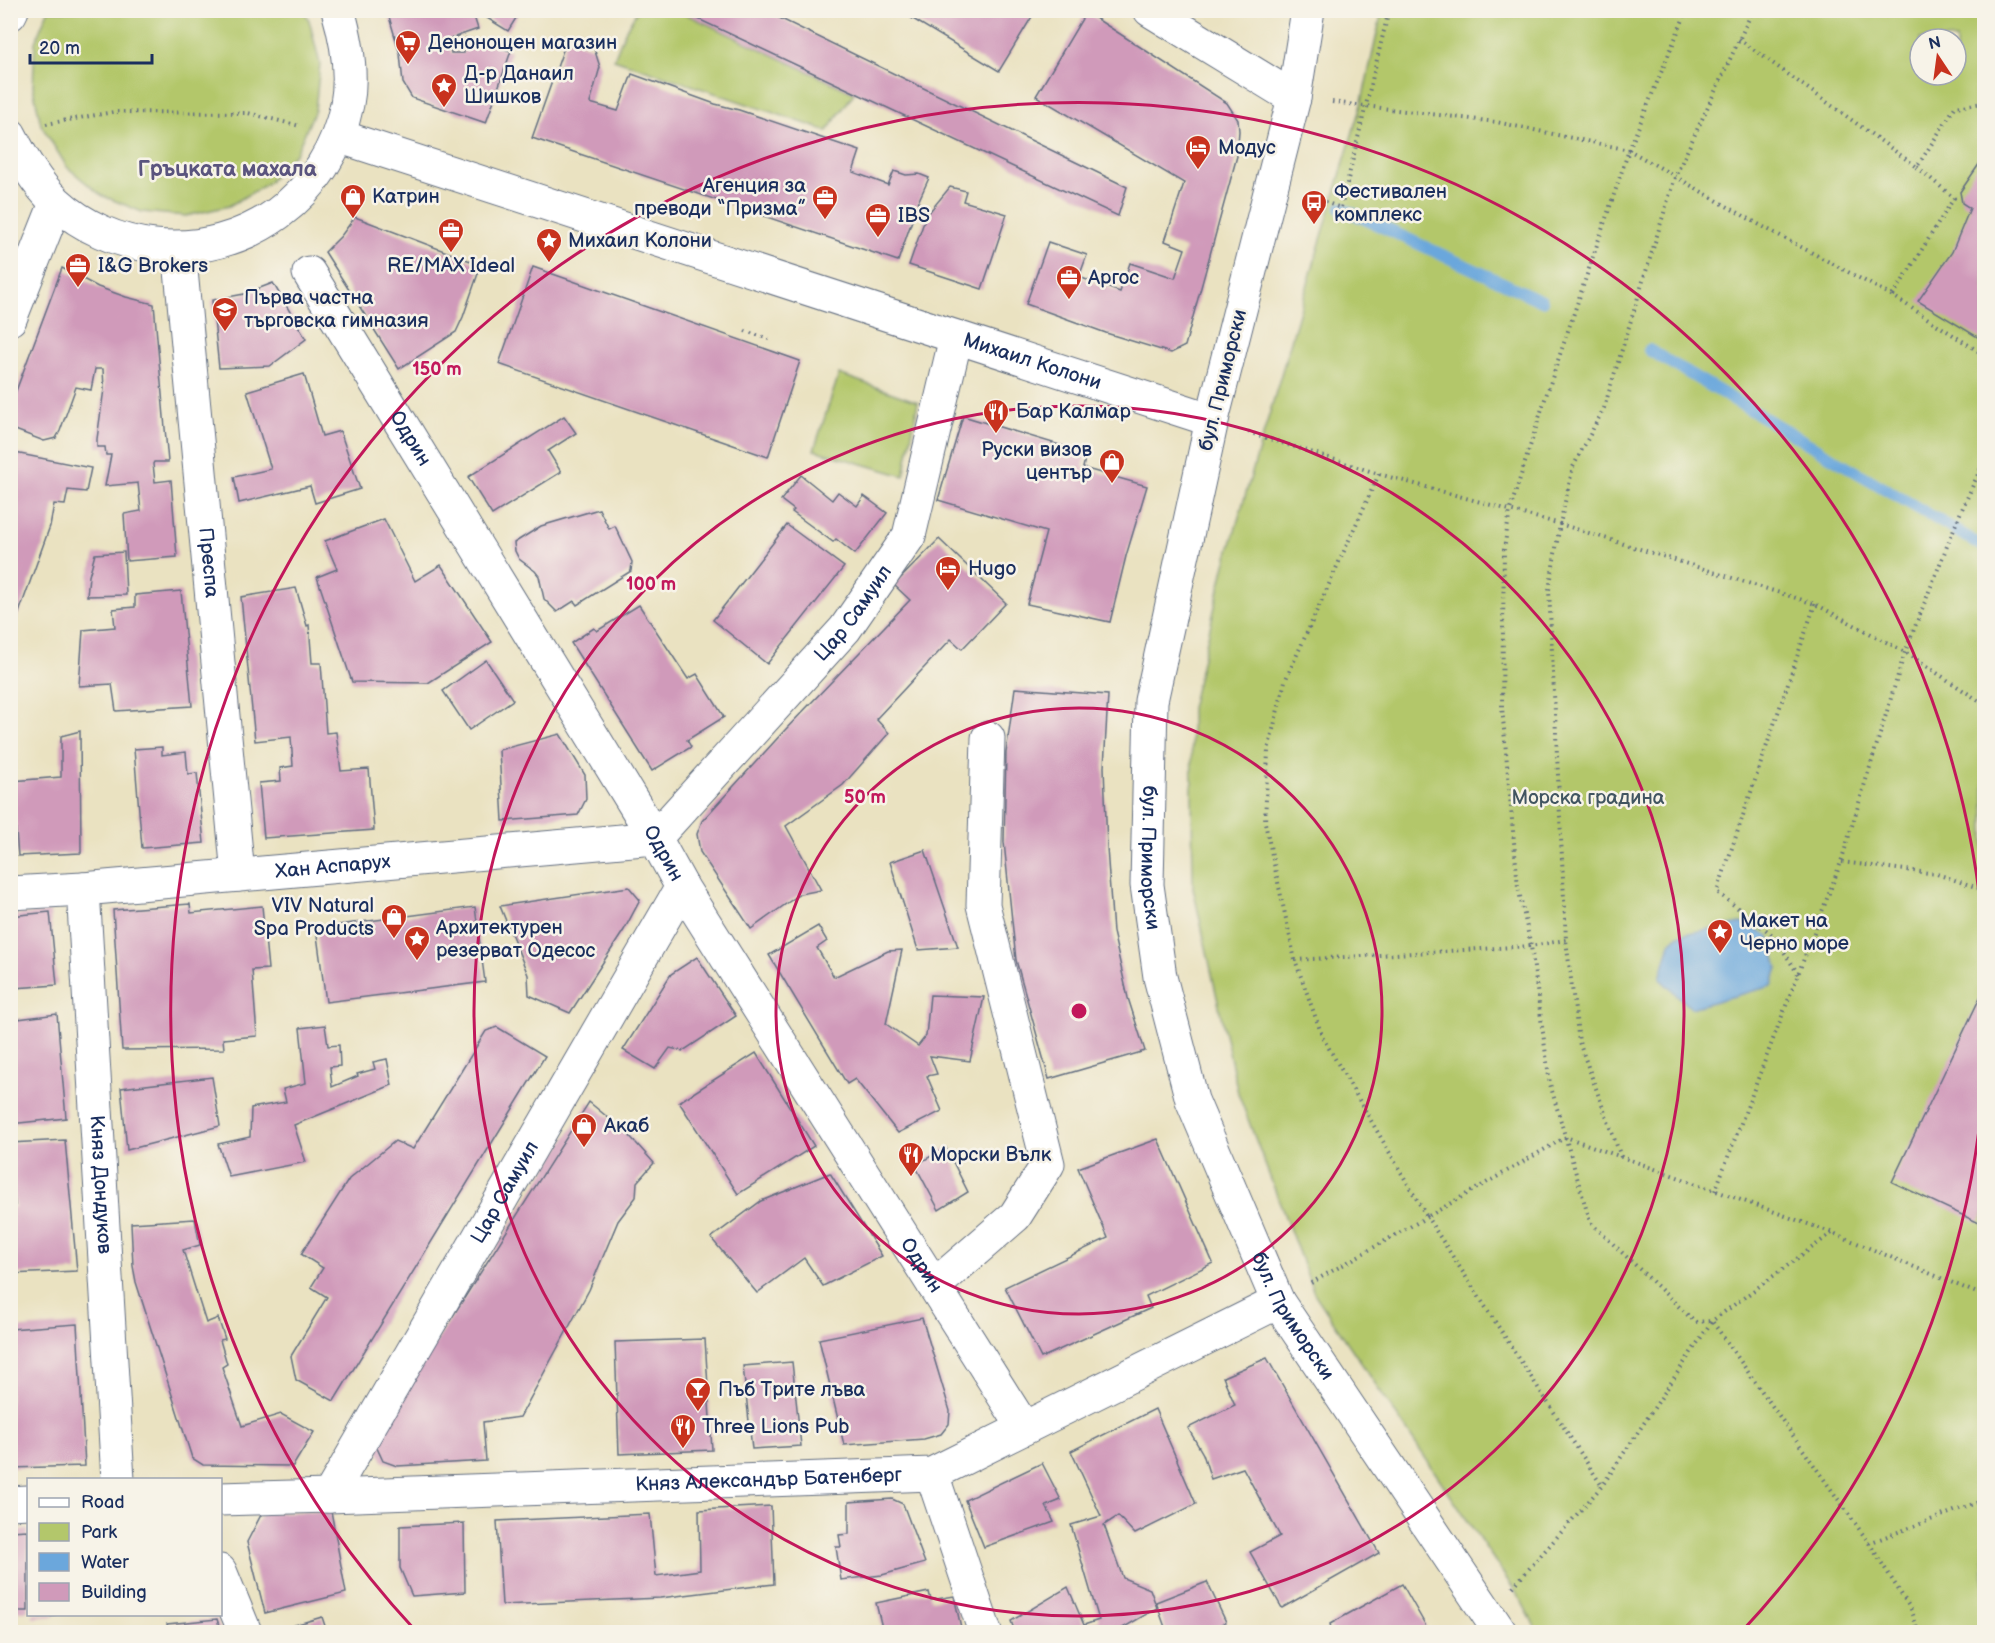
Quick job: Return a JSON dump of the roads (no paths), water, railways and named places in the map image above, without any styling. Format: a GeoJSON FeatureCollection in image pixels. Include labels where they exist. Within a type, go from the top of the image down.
{"type":"FeatureCollection","features":[{"type":"Feature","properties":{"kind":"street"},"geometry":{"type":"LineString","coordinates":[[10,135],[28,170],[56,203],[93,229],[134,244],[179,249],[230,240],[276,216],[302,194],[323,167],[338,136],[347,104],[350,70],[346,36],[338,10]]}},
{"type":"Feature","properties":{"kind":"street"},"geometry":{"type":"LineString","coordinates":[[1150,10],[1294,98]]}},
{"type":"Feature","properties":{"kind":"street","name":"бул. Приморски"},"geometry":{"type":"LineString","coordinates":[[1308,10],[1294,98],[1212,420],[1151,701],[1147,885],[1160,978],[1192,1100],[1278,1302],[1491,1625]]}},
{"type":"Feature","properties":{"kind":"street","name":"Михаил Колони"},"geometry":{"type":"LineString","coordinates":[[338,136],[1212,420]]}},
{"type":"Feature","properties":{"kind":"street"},"geometry":{"type":"LineString","coordinates":[[10,319],[56,203]]}},
{"type":"Feature","properties":{"kind":"street","name":"Преспа"},"geometry":{"type":"LineString","coordinates":[[179,249],[238,875]]}},
{"type":"Feature","properties":{"kind":"street","name":"Одрин"},"geometry":{"type":"LineString","coordinates":[[309,273],[655,838],[682,887],[1024,1428]]}},
{"type":"Feature","properties":{"kind":"street","name":"Цар Самуил"},"geometry":{"type":"LineString","coordinates":[[655,838],[845,629],[909,536],[956,337]]}},
{"type":"Feature","properties":{"kind":"street"},"geometry":{"type":"LineString","coordinates":[[934,1286],[1015,1216],[1048,1164],[983,905],[988,738]]}},
{"type":"Feature","properties":{"kind":"street","name":"Хан Аспарух"},"geometry":{"type":"LineString","coordinates":[[10,893],[83,889],[655,838]]}},
{"type":"Feature","properties":{"kind":"street","name":"Цар Самуил"},"geometry":{"type":"LineString","coordinates":[[329,1496],[682,887]]}},
{"type":"Feature","properties":{"kind":"street","name":"Княз Дондуков"},"geometry":{"type":"LineString","coordinates":[[83,889],[118,1478]]}},
{"type":"Feature","properties":{"kind":"street","name":"Княз Александър Батенберг"},"geometry":{"type":"LineString","coordinates":[[222,1499],[932,1474],[1278,1302]]}},
{"type":"Feature","properties":{"kind":"street"},"geometry":{"type":"LineString","coordinates":[[932,1474],[985,1632]]}},
{"type":"Feature","properties":{"kind":"street"},"geometry":{"type":"LineString","coordinates":[[10,1503],[27,1502]]}},
{"type":"Feature","properties":{"kind":"street"},"geometry":{"type":"LineString","coordinates":[[222,1576],[245,1632]]}},
{"type":"Feature","properties":{"kind":"water","name":"Макет на Черно море"},"geometry":{"type":"Polygon","coordinates":[[[1741,923],[1769,936],[1778,968],[1772,986],[1691,1008],[1660,979],[1670,943],[1679,935],[1741,923]]]}},
{"type":"Feature","properties":{"kind":"waterway"},"geometry":{"type":"LineString","coordinates":[[1341,208],[1542,301]]}},
{"type":"Feature","properties":{"kind":"waterway"},"geometry":{"type":"LineString","coordinates":[[1649,350],[1984,547]]}},
{"type":"Feature","properties":{"kind":"place","name":"Денонощен магазин"},"geometry":{"type":"Point","coordinates":[408,66]}},
{"type":"Feature","properties":{"kind":"place","name":"Д-р Данаил Шишков"},"geometry":{"type":"Point","coordinates":[444,109]}},
{"type":"Feature","properties":{"kind":"place","name":"Модус"},"geometry":{"type":"Point","coordinates":[1198,171]}},
{"type":"Feature","properties":{"kind":"place","name":"Катрин"},"geometry":{"type":"Point","coordinates":[353,220]}},
{"type":"Feature","properties":{"kind":"place","name":"Агенция за преводи “Призма”"},"geometry":{"type":"Point","coordinates":[825,221]}},
{"type":"Feature","properties":{"kind":"place","name":"Фестивален комплекс"},"geometry":{"type":"Point","coordinates":[1314,226]}},
{"type":"Feature","properties":{"kind":"place","name":"IBS"},"geometry":{"type":"Point","coordinates":[878,239]}},
{"type":"Feature","properties":{"kind":"place","name":"RE/MAX Ideal"},"geometry":{"type":"Point","coordinates":[451,254]}},
{"type":"Feature","properties":{"kind":"place","name":"Михаил Колони"},"geometry":{"type":"Point","coordinates":[549,264]}},
{"type":"Feature","properties":{"kind":"place","name":"I&G Brokers"},"geometry":{"type":"Point","coordinates":[78,289]}},
{"type":"Feature","properties":{"kind":"place","name":"Аргос"},"geometry":{"type":"Point","coordinates":[1069,301]}},
{"type":"Feature","properties":{"kind":"place","name":"Първа частна търговска гимназия"},"geometry":{"type":"Point","coordinates":[225,333]}},
{"type":"Feature","properties":{"kind":"place","name":"Бар Калмар"},"geometry":{"type":"Point","coordinates":[996,435]}},
{"type":"Feature","properties":{"kind":"place","name":"Руски визов център"},"geometry":{"type":"Point","coordinates":[1112,485]}},
{"type":"Feature","properties":{"kind":"place","name":"Hugo"},"geometry":{"type":"Point","coordinates":[948,592]}},
{"type":"Feature","properties":{"kind":"place","name":"VIV Natural Spa Products"},"geometry":{"type":"Point","coordinates":[394,940]}},
{"type":"Feature","properties":{"kind":"place","name":"Макет на Черно море"},"geometry":{"type":"Point","coordinates":[1720,955]}},
{"type":"Feature","properties":{"kind":"place","name":"Архитектурен резерват Одесос"},"geometry":{"type":"Point","coordinates":[417,962]}},
{"type":"Feature","properties":{"kind":"place","name":"Акаб"},"geometry":{"type":"Point","coordinates":[584,1149]}},
{"type":"Feature","properties":{"kind":"place","name":"Морски Вълк"},"geometry":{"type":"Point","coordinates":[911,1178]}},
{"type":"Feature","properties":{"kind":"place","name":"Пъб Трите лъва"},"geometry":{"type":"Point","coordinates":[698,1413]}},
{"type":"Feature","properties":{"kind":"place","name":"Three Lions Pub"},"geometry":{"type":"Point","coordinates":[683,1450]}},
{"type":"Feature","properties":{"kind":"district","name":"Гръцката махала"},"geometry":{"type":"Point","coordinates":[227,169]}},
{"type":"Feature","properties":{"kind":"park label","name":"Морска градина"},"geometry":{"type":"Point","coordinates":[1588,798]}}]}
